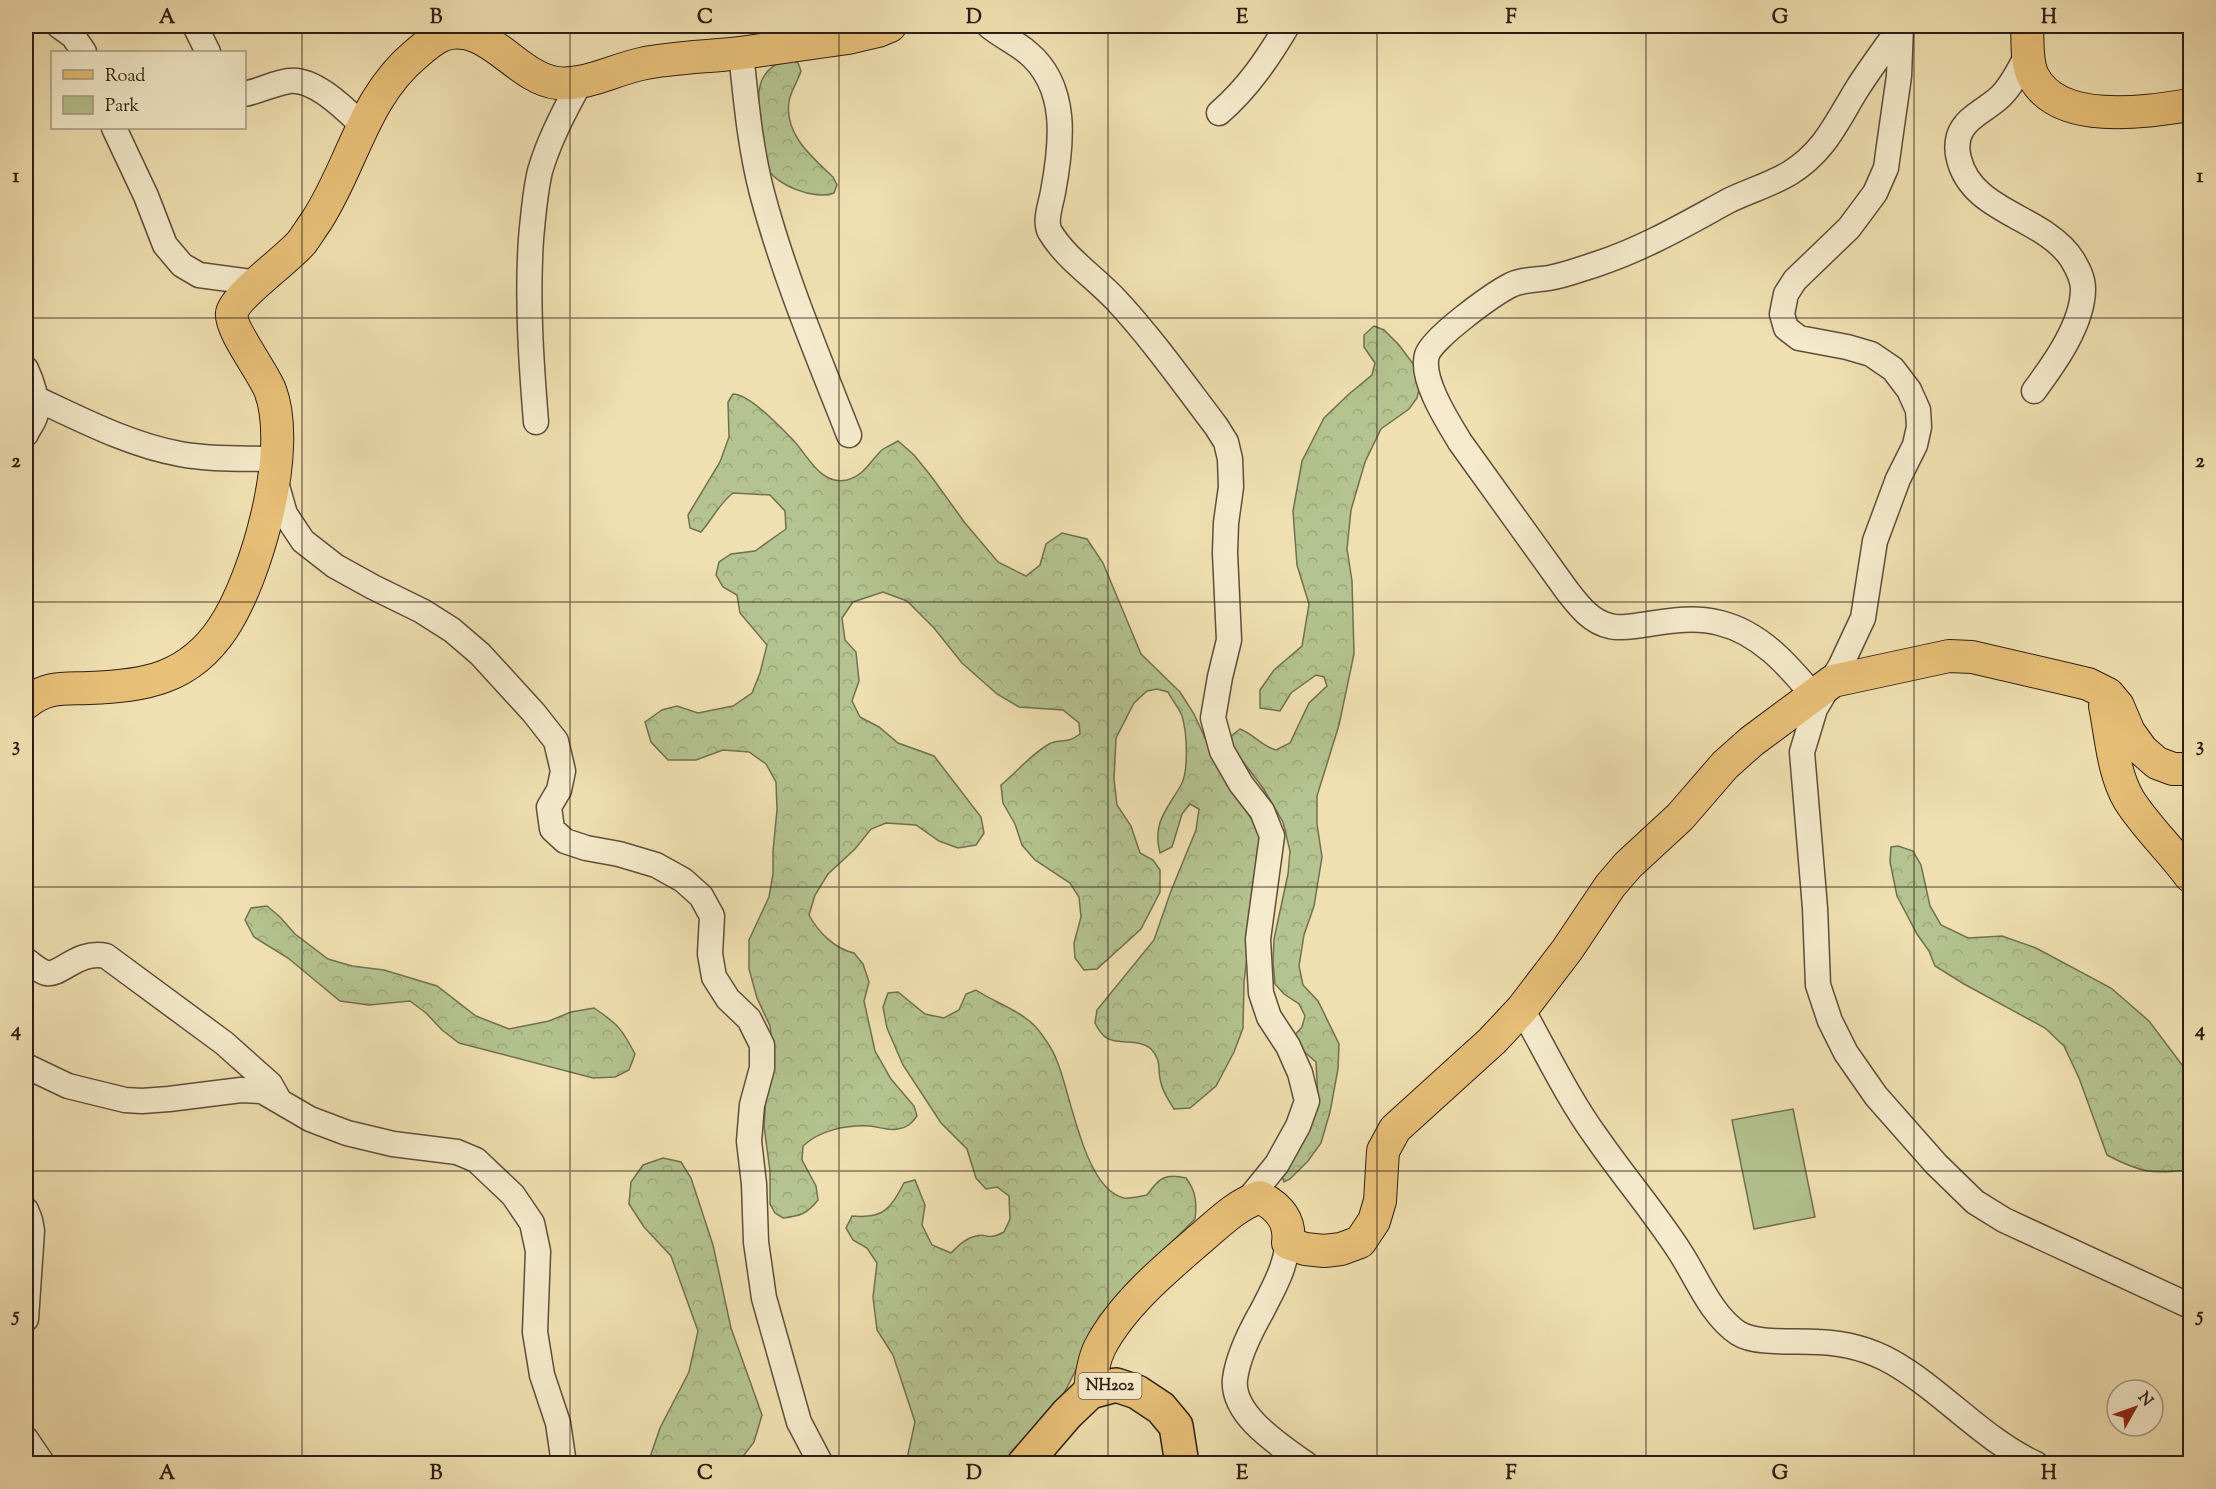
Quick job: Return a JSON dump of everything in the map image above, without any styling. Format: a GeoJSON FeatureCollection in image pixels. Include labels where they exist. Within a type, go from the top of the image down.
{"type":"FeatureCollection","features":[{"type":"Feature","properties":{"kind":"highway","name":"NH202"},"geometry":{"type":"LineString","coordinates":[[1024,1464],[1067,1414],[1090,1392],[1116,1384],[1137,1392],[1161,1408],[1176,1426],[1182,1464]]}},
{"type":"Feature","properties":{"kind":"main road"},"geometry":{"type":"LineString","coordinates":[[26,703],[36,695],[52,689],[139,685],[165,677],[186,667],[222,630],[239,599],[266,517],[278,445],[272,396],[264,376],[231,321],[232,310],[242,296],[301,243],[316,222],[345,169],[374,104],[406,62],[442,36],[462,32],[479,37],[528,71],[554,83],[580,83],[643,63],[741,53],[848,38],[890,26]]}},
{"type":"Feature","properties":{"kind":"main road"},"geometry":{"type":"LineString","coordinates":[[2028,39],[2032,74],[2044,92],[2063,104],[2097,111],[2190,105]]}},
{"type":"Feature","properties":{"kind":"main road"},"geometry":{"type":"LineString","coordinates":[[1090,1392],[1092,1372],[1100,1347],[1123,1315],[1161,1273],[1247,1201],[1260,1197],[1272,1203],[1284,1217],[1289,1233],[1288,1243],[1305,1250],[1341,1249],[1360,1242],[1374,1221],[1380,1201],[1383,1151],[1395,1129],[1492,1041],[1522,1009],[1562,957],[1610,886],[1628,865],[1680,817],[1725,765],[1752,741],[1823,688],[1924,660],[1949,656],[1972,657],[2088,684],[2102,690],[2113,698],[2129,732],[2157,763],[2172,769],[2190,769]]}},
{"type":"Feature","properties":{"kind":"main road"},"geometry":{"type":"LineString","coordinates":[[2102,690],[2115,761],[2129,800],[2190,876]]}},
{"type":"Feature","properties":{"kind":"street"},"geometry":{"type":"LineString","coordinates":[[59,26],[73,36],[83,51]]}},
{"type":"Feature","properties":{"kind":"street"},"geometry":{"type":"LineString","coordinates":[[195,26],[208,51]]}},
{"type":"Feature","properties":{"kind":"street"},"geometry":{"type":"LineString","coordinates":[[989,26],[1026,51],[1040,65],[1050,82],[1059,109],[1060,135],[1057,172],[1047,220],[1049,230],[1058,243],[1115,298],[1140,326],[1216,426],[1226,442],[1230,459],[1231,487],[1225,553],[1229,640],[1213,718],[1222,751],[1241,784],[1262,811],[1272,836],[1258,939],[1261,993],[1269,1017],[1288,1046],[1300,1073],[1307,1101],[1298,1126],[1277,1164],[1247,1201]]}},
{"type":"Feature","properties":{"kind":"street"},"geometry":{"type":"LineString","coordinates":[[1220,113],[1251,80],[1272,52],[1287,26]]}},
{"type":"Feature","properties":{"kind":"street"},"geometry":{"type":"LineString","coordinates":[[1901,26],[1899,76],[1886,168],[1875,194],[1849,228],[1795,280],[1786,294],[1782,314],[1786,328],[1799,338],[1871,354],[1893,369],[1909,390],[1918,410],[1919,428],[1915,446],[1898,479],[1875,541],[1863,618],[1823,688],[1807,729],[1802,752],[1802,774],[1815,908],[1818,985],[1830,1021],[1846,1053],[1884,1104],[1936,1164],[1976,1202],[2004,1220],[2190,1306]]}},
{"type":"Feature","properties":{"kind":"street"},"geometry":{"type":"LineString","coordinates":[[1823,688],[1746,632],[1720,623],[1688,619],[1632,626],[1610,626],[1586,614],[1460,442],[1434,394],[1426,370],[1426,357],[1430,348],[1437,341],[1479,306],[1512,284],[1572,273],[1631,253],[1729,201],[1789,173],[1826,142],[1857,89],[1901,26]]}},
{"type":"Feature","properties":{"kind":"street"},"geometry":{"type":"LineString","coordinates":[[2028,39],[2014,80],[2001,96],[1969,121],[1959,135],[1957,152],[1961,167],[1972,186],[1995,204],[2058,242],[2079,271],[2083,289],[2077,315],[2056,361],[2034,391]]}},
{"type":"Feature","properties":{"kind":"street"},"geometry":{"type":"LineString","coordinates":[[741,53],[749,125],[762,192],[793,288],[849,435]]}},
{"type":"Feature","properties":{"kind":"street"},"geometry":{"type":"LineString","coordinates":[[246,93],[289,81],[300,81],[315,87],[344,108],[363,126]]}},
{"type":"Feature","properties":{"kind":"street"},"geometry":{"type":"LineString","coordinates":[[536,422],[528,288],[533,222],[540,171],[560,118],[580,83]]}},
{"type":"Feature","properties":{"kind":"street"},"geometry":{"type":"LineString","coordinates":[[114,129],[146,196],[165,245],[182,265],[199,275],[258,283]]}},
{"type":"Feature","properties":{"kind":"street"},"geometry":{"type":"LineString","coordinates":[[26,369],[35,398],[35,416],[26,434]]}},
{"type":"Feature","properties":{"kind":"street"},"geometry":{"type":"LineString","coordinates":[[35,398],[92,425],[151,446],[181,454],[275,468],[285,514],[303,541],[336,566],[422,611],[452,630],[480,654],[534,713],[556,741],[563,771],[559,790],[549,807],[552,829],[564,841],[656,865],[683,880],[701,896],[712,916],[710,954],[714,977],[728,999],[749,1019],[762,1045],[762,1068],[752,1105],[749,1141],[754,1184],[756,1242],[764,1298],[799,1422],[821,1464]]}},
{"type":"Feature","properties":{"kind":"street"},"geometry":{"type":"LineString","coordinates":[[26,960],[47,973],[56,972],[82,957],[93,954],[105,956],[224,1043],[270,1084],[280,1101]]}},
{"type":"Feature","properties":{"kind":"street"},"geometry":{"type":"LineString","coordinates":[[1522,1009],[1596,1137],[1680,1251],[1718,1312],[1738,1333],[1756,1339],[1820,1342],[1863,1348],[1892,1362],[2005,1447],[2036,1464]]}},
{"type":"Feature","properties":{"kind":"street"},"geometry":{"type":"LineString","coordinates":[[26,1066],[68,1086],[124,1100],[169,1099],[241,1089],[262,1091],[310,1119],[347,1133],[393,1144],[457,1152],[476,1160],[513,1195],[532,1223],[538,1251],[535,1332],[542,1375],[558,1423],[564,1464]]}},
{"type":"Feature","properties":{"kind":"street"},"geometry":{"type":"LineString","coordinates":[[26,1210],[32,1231],[26,1319]]}},
{"type":"Feature","properties":{"kind":"street"},"geometry":{"type":"LineString","coordinates":[[1288,1243],[1279,1279],[1254,1325],[1240,1359],[1235,1382],[1240,1404],[1252,1420],[1269,1438],[1306,1464]]}},
{"type":"Feature","properties":{"kind":"street"},"geometry":{"type":"LineString","coordinates":[[26,1439],[43,1464]]}},
{"type":"Feature","properties":{"kind":"green space"},"geometry":{"type":"Polygon","coordinates":[[[790,58],[798,63],[801,71],[790,98],[791,124],[801,144],[833,177],[837,185],[834,193],[817,195],[796,190],[777,179],[766,166],[759,110],[760,88],[768,71],[790,58]]]}},
{"type":"Feature","properties":{"kind":"green space"},"geometry":{"type":"Polygon","coordinates":[[[1374,326],[1384,330],[1399,345],[1414,365],[1420,386],[1417,398],[1409,409],[1381,429],[1365,462],[1351,510],[1347,549],[1352,581],[1354,654],[1339,725],[1317,796],[1317,824],[1322,857],[1314,906],[1304,935],[1299,966],[1303,985],[1318,1001],[1339,1044],[1338,1069],[1330,1112],[1321,1143],[1308,1161],[1284,1182],[1282,1176],[1318,1100],[1316,1062],[1299,1047],[1295,1035],[1302,1027],[1305,1016],[1299,1004],[1284,994],[1275,984],[1274,939],[1288,874],[1290,851],[1283,822],[1263,788],[1232,747],[1231,736],[1240,729],[1276,750],[1290,743],[1309,703],[1327,686],[1324,677],[1316,675],[1291,693],[1280,711],[1260,708],[1260,690],[1274,670],[1302,646],[1309,604],[1297,565],[1293,511],[1302,461],[1324,418],[1372,375],[1375,363],[1364,347],[1364,335],[1374,326]]]}},
{"type":"Feature","properties":{"kind":"green space"},"geometry":{"type":"Polygon","coordinates":[[[733,394],[748,400],[765,413],[794,441],[816,468],[830,479],[838,481],[853,478],[863,471],[882,450],[898,441],[914,455],[965,523],[998,562],[1026,576],[1040,565],[1046,544],[1062,533],[1087,539],[1103,563],[1141,654],[1180,692],[1194,714],[1218,766],[1256,826],[1261,842],[1244,982],[1243,1028],[1234,1052],[1216,1086],[1190,1108],[1174,1109],[1165,1095],[1158,1060],[1151,1049],[1140,1043],[1108,1039],[1095,1023],[1097,1010],[1154,940],[1196,830],[1199,809],[1190,804],[1182,814],[1172,847],[1160,853],[1159,824],[1184,779],[1185,732],[1179,710],[1168,692],[1157,689],[1147,691],[1134,703],[1116,738],[1114,779],[1117,805],[1131,826],[1140,853],[1153,860],[1160,870],[1160,892],[1141,929],[1097,969],[1084,970],[1075,958],[1074,943],[1081,917],[1079,897],[1070,883],[1035,860],[1022,845],[1015,824],[1003,803],[1001,785],[1042,748],[1053,742],[1071,739],[1080,734],[1079,723],[1063,710],[1019,707],[997,694],[962,663],[934,628],[907,601],[883,592],[853,602],[842,618],[845,640],[856,652],[859,681],[852,701],[860,717],[879,727],[898,743],[934,756],[981,817],[984,833],[976,845],[958,848],[939,841],[916,825],[886,823],[871,829],[855,849],[828,874],[815,895],[809,915],[813,921],[828,939],[840,948],[854,953],[863,964],[869,982],[864,1001],[875,1051],[891,1079],[914,1106],[917,1116],[909,1125],[891,1130],[870,1126],[852,1126],[817,1136],[803,1146],[802,1160],[816,1186],[818,1200],[807,1211],[799,1215],[783,1218],[775,1213],[770,1204],[770,1171],[764,1126],[773,1051],[770,1026],[757,998],[749,969],[749,940],[769,897],[773,874],[777,810],[776,782],[766,764],[749,752],[723,750],[696,760],[668,760],[651,742],[645,722],[662,710],[677,706],[698,713],[733,706],[752,693],[760,673],[767,645],[740,613],[737,595],[723,587],[716,575],[719,562],[731,554],[755,551],[786,529],[785,511],[770,495],[733,493],[701,532],[690,528],[688,515],[720,462],[729,437],[728,402],[733,394]]]}},
{"type":"Feature","properties":{"kind":"green space"},"geometry":{"type":"Polygon","coordinates":[[[1898,846],[1913,851],[1921,865],[1930,906],[1941,925],[1968,938],[2002,936],[2036,948],[2111,988],[2149,1021],[2182,1065],[2190,1071],[2190,1170],[2147,1171],[2129,1166],[2107,1155],[2079,1078],[2064,1046],[2045,1028],[1935,966],[1929,951],[1917,934],[1897,896],[1890,862],[1891,847],[1898,846]]]}},
{"type":"Feature","properties":{"kind":"green space"},"geometry":{"type":"Polygon","coordinates":[[[267,906],[295,934],[328,959],[352,966],[384,970],[437,986],[476,1016],[509,1029],[549,1021],[571,1012],[594,1008],[619,1028],[635,1054],[629,1070],[615,1077],[593,1078],[459,1043],[410,1001],[369,1005],[340,1001],[288,958],[254,937],[245,920],[251,908],[267,906]]]}},
{"type":"Feature","properties":{"kind":"green space"},"geometry":{"type":"Polygon","coordinates":[[[976,990],[1022,1015],[1044,1038],[1057,1061],[1089,1159],[1110,1191],[1124,1198],[1136,1197],[1147,1195],[1163,1178],[1173,1176],[1186,1178],[1195,1197],[1195,1219],[1164,1250],[1080,1362],[1061,1399],[1035,1433],[1006,1463],[906,1463],[915,1422],[893,1355],[877,1330],[873,1297],[877,1263],[867,1248],[853,1240],[846,1228],[852,1216],[872,1216],[885,1210],[904,1183],[915,1180],[925,1205],[922,1225],[932,1245],[951,1253],[972,1237],[994,1236],[1004,1232],[1010,1219],[1009,1196],[997,1187],[986,1189],[976,1178],[967,1149],[941,1123],[903,1065],[887,1028],[883,1007],[888,993],[898,992],[925,1014],[944,1018],[959,1010],[966,994],[976,990]]]}},
{"type":"Feature","properties":{"kind":"green space"},"geometry":{"type":"Polygon","coordinates":[[[1793,1109],[1815,1217],[1754,1229],[1732,1120],[1793,1109]]]}},
{"type":"Feature","properties":{"kind":"green space"},"geometry":{"type":"Polygon","coordinates":[[[663,1158],[681,1162],[691,1178],[713,1245],[731,1328],[762,1415],[754,1442],[738,1463],[648,1463],[660,1428],[689,1372],[698,1331],[671,1256],[644,1227],[629,1204],[631,1182],[643,1165],[663,1158]]]}}]}
